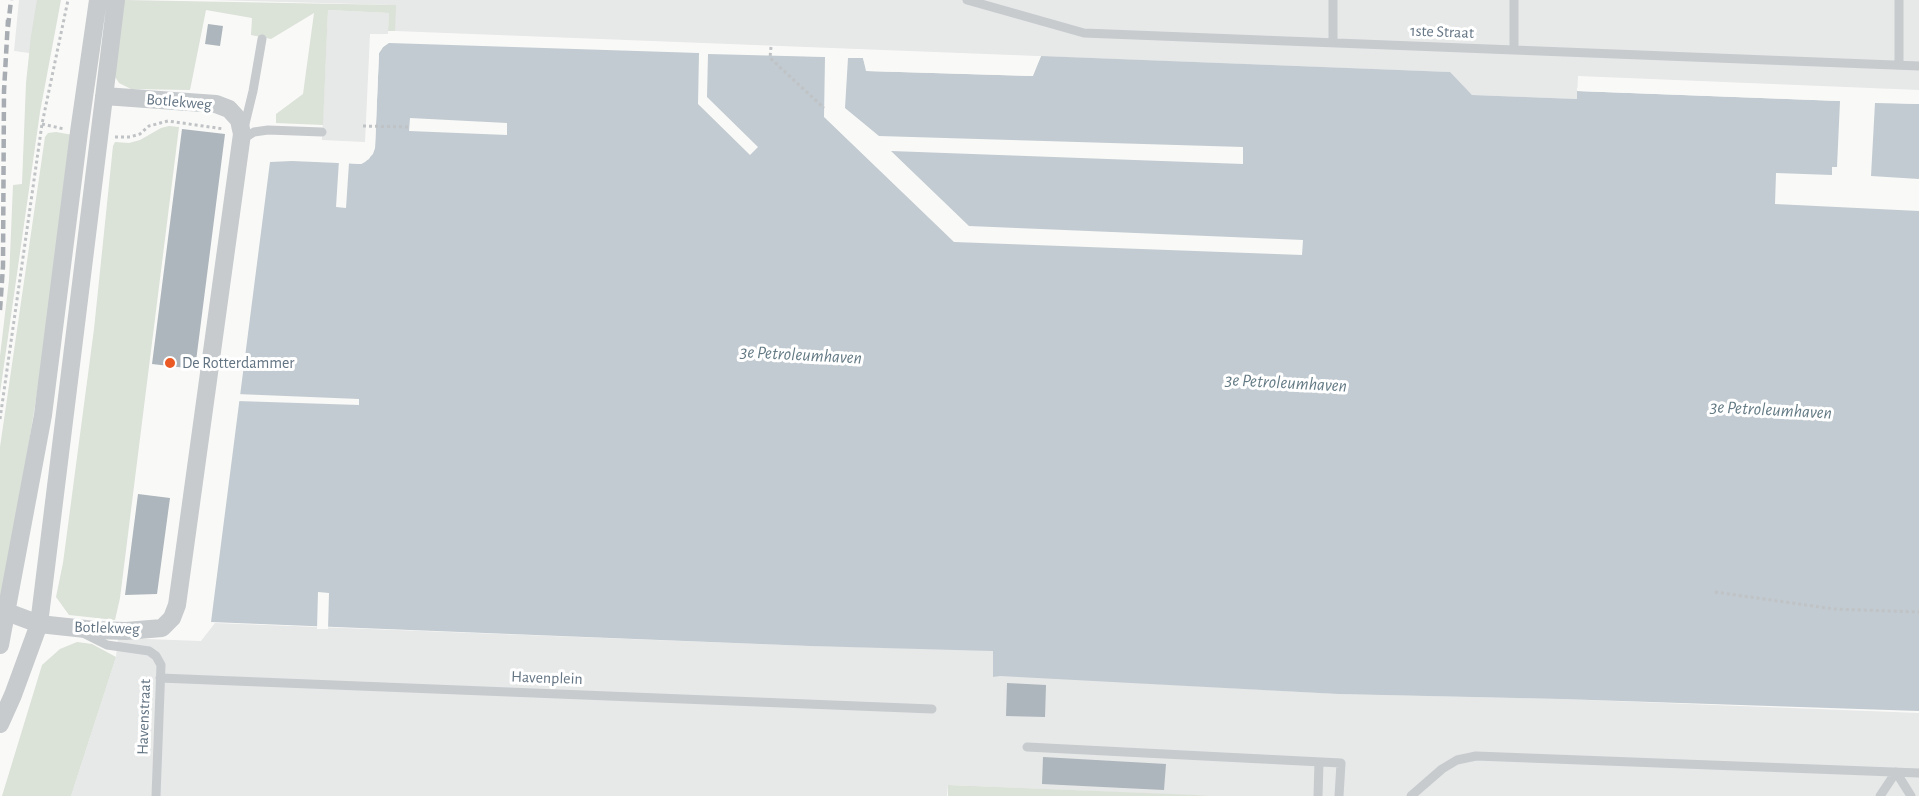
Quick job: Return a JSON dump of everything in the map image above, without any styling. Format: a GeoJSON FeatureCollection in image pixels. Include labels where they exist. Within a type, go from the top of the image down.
{"type":"FeatureCollection","features":[{"type":"Feature","properties":{"kind":"street"},"geometry":{"type":"LineString","coordinates":[[0,645],[43,415],[98,0]]}},
{"type":"Feature","properties":{"kind":"street"},"geometry":{"type":"LineString","coordinates":[[0,724],[13,696],[39,624],[117,0]]}},
{"type":"Feature","properties":{"kind":"street","name":"Botlekweg"},"geometry":{"type":"LineString","coordinates":[[7,612],[39,624],[126,631],[162,628],[172,618],[177,605],[241,136],[239,120],[229,109],[216,104],[104,96]]}},
{"type":"Feature","properties":{"kind":"lane","name":"1ste Straat"},"geometry":{"type":"LineString","coordinates":[[968,0],[1070,31],[1084,33],[1919,66]]}},
{"type":"Feature","properties":{"kind":"lane"},"geometry":{"type":"LineString","coordinates":[[1333,0],[1333,43]]}},
{"type":"Feature","properties":{"kind":"lane"},"geometry":{"type":"LineString","coordinates":[[1514,0],[1514,50]]}},
{"type":"Feature","properties":{"kind":"lane"},"geometry":{"type":"LineString","coordinates":[[1899,0],[1899,65]]}},
{"type":"Feature","properties":{"kind":"lane"},"geometry":{"type":"LineString","coordinates":[[241,136],[251,102],[261,39]]}},
{"type":"Feature","properties":{"kind":"lane"},"geometry":{"type":"LineString","coordinates":[[241,136],[254,132],[287,130],[322,132]]}},
{"type":"Feature","properties":{"kind":"lane","name":"Havenstraat"},"geometry":{"type":"LineString","coordinates":[[75,628],[107,645],[149,651],[156,656],[161,665],[156,796]]}},
{"type":"Feature","properties":{"kind":"lane","name":"Havenplein"},"geometry":{"type":"LineString","coordinates":[[160,678],[932,709]]}},
{"type":"Feature","properties":{"kind":"lane"},"geometry":{"type":"LineString","coordinates":[[1028,747],[1341,763],[1339,796]]}},
{"type":"Feature","properties":{"kind":"lane"},"geometry":{"type":"LineString","coordinates":[[1411,796],[1442,769],[1457,760],[1476,756],[1919,773]]}},
{"type":"Feature","properties":{"kind":"lane"},"geometry":{"type":"LineString","coordinates":[[1318,796],[1319,762]]}},
{"type":"Feature","properties":{"kind":"lane"},"geometry":{"type":"LineString","coordinates":[[1880,796],[1896,772]]}},
{"type":"Feature","properties":{"kind":"lane"},"geometry":{"type":"LineString","coordinates":[[1896,772],[1911,796]]}},
{"type":"Feature","properties":{"kind":"path"},"geometry":{"type":"LineString","coordinates":[[0,419],[42,124],[68,0]]}},
{"type":"Feature","properties":{"kind":"path"},"geometry":{"type":"LineString","coordinates":[[771,47],[770,58],[824,108]]}},
{"type":"Feature","properties":{"kind":"path","name":"Botlekweg"},"geometry":{"type":"LineString","coordinates":[[99,134],[130,137],[140,134],[149,126],[168,121],[241,136]]}},
{"type":"Feature","properties":{"kind":"path"},"geometry":{"type":"LineString","coordinates":[[42,124],[79,132]]}},
{"type":"Feature","properties":{"kind":"path"},"geometry":{"type":"LineString","coordinates":[[363,126],[409,127]]}},
{"type":"Feature","properties":{"kind":"path"},"geometry":{"type":"LineString","coordinates":[[1715,592],[1834,609],[1919,612]]}},
{"type":"Feature","properties":{"kind":"shaded area"},"geometry":{"type":"Polygon","coordinates":[[[19,0],[47,0],[37,54],[14,51],[19,0]]]}},
{"type":"Feature","properties":{"kind":"shaded area"},"geometry":{"type":"Polygon","coordinates":[[[37,0],[61,0],[40,112],[0,393],[0,356],[9,280],[13,185],[22,184],[26,83],[37,0]]]}},
{"type":"Feature","properties":{"kind":"shaded area"},"geometry":{"type":"Polygon","coordinates":[[[124,0],[396,5],[395,31],[388,31],[389,13],[328,10],[323,125],[276,123],[276,114],[303,94],[314,13],[271,39],[251,35],[252,18],[206,10],[190,90],[131,89],[119,83],[114,75],[124,0]]]}},
{"type":"Feature","properties":{"kind":"shaded area"},"geometry":{"type":"Polygon","coordinates":[[[211,0],[1919,0],[1919,90],[1578,76],[1577,99],[1472,95],[1449,72],[395,31],[395,5],[211,0]]]}},
{"type":"Feature","properties":{"kind":"shaded area"},"geometry":{"type":"Polygon","coordinates":[[[328,10],[389,13],[388,34],[370,34],[365,142],[322,140],[328,10]]]}},
{"type":"Feature","properties":{"kind":"shaded area"},"geometry":{"type":"Polygon","coordinates":[[[169,126],[179,127],[120,598],[115,620],[69,615],[56,597],[63,563],[94,329],[113,146],[115,142],[129,143],[140,140],[169,126]]]}},
{"type":"Feature","properties":{"kind":"shaded area"},"geometry":{"type":"Polygon","coordinates":[[[48,133],[73,135],[44,350],[20,498],[0,600],[0,447],[45,137],[48,133]]]}},
{"type":"Feature","properties":{"kind":"shaded area"},"geometry":{"type":"Polygon","coordinates":[[[215,623],[810,646],[990,650],[993,651],[993,677],[1000,675],[1338,694],[1562,699],[1919,713],[1919,796],[1211,796],[948,785],[947,796],[71,796],[116,657],[118,638],[201,641],[215,623]]]}},
{"type":"Feature","properties":{"kind":"shaded area"},"geometry":{"type":"Polygon","coordinates":[[[77,642],[92,644],[116,657],[71,796],[2,796],[42,665],[60,649],[77,642]]]}},
{"type":"Feature","properties":{"kind":"shaded area"},"geometry":{"type":"Polygon","coordinates":[[[948,785],[1196,795],[1211,796],[948,796],[948,785]]]}},
{"type":"Feature","properties":{"kind":"water","name":"3e Petroleumhaven"},"geometry":{"type":"Polygon","coordinates":[[[388,43],[863,58],[867,71],[1032,76],[1041,56],[1450,72],[1472,95],[1577,99],[1577,91],[1919,104],[1919,711],[1338,694],[993,677],[993,651],[211,622],[270,162],[361,164],[369,159],[375,148],[379,53],[388,43]]]}},
{"type":"Feature","properties":{"kind":"pier"},"geometry":{"type":"Polygon","coordinates":[[[387,40],[863,55],[866,57],[869,68],[1031,73],[1038,56],[1041,56],[1033,76],[866,71],[863,58],[848,58],[845,108],[879,136],[1243,147],[1243,164],[891,151],[969,226],[1303,240],[1302,255],[954,242],[824,117],[825,57],[708,54],[707,97],[758,147],[750,155],[698,104],[699,53],[389,43],[379,53],[375,148],[373,154],[365,162],[349,163],[346,208],[336,207],[339,160],[360,161],[370,153],[376,52],[387,40]]]}},
{"type":"Feature","properties":{"kind":"pier"},"geometry":{"type":"Polygon","coordinates":[[[1577,88],[1919,101],[1919,104],[1875,103],[1871,176],[1919,179],[1919,211],[1775,204],[1776,173],[1832,175],[1832,167],[1837,167],[1840,101],[1577,91],[1577,88]]]}},
{"type":"Feature","properties":{"kind":"pier"},"geometry":{"type":"Polygon","coordinates":[[[410,118],[507,123],[507,135],[409,131],[410,118]]]}},
{"type":"Feature","properties":{"kind":"pier"},"geometry":{"type":"Polygon","coordinates":[[[237,394],[359,399],[359,405],[237,401],[237,394]]]}},
{"type":"Feature","properties":{"kind":"pier"},"geometry":{"type":"Polygon","coordinates":[[[318,592],[329,593],[328,629],[317,629],[318,592]]]}},
{"type":"Feature","properties":{"kind":"building"},"geometry":{"type":"Polygon","coordinates":[[[208,24],[223,26],[220,46],[205,44],[208,24]]]}},
{"type":"Feature","properties":{"kind":"building"},"geometry":{"type":"Polygon","coordinates":[[[182,129],[225,134],[195,369],[152,364],[182,129]]]}},
{"type":"Feature","properties":{"kind":"building"},"geometry":{"type":"Polygon","coordinates":[[[138,494],[170,498],[157,594],[125,595],[138,494]]]}},
{"type":"Feature","properties":{"kind":"building"},"geometry":{"type":"Polygon","coordinates":[[[1007,683],[1046,685],[1045,717],[1006,716],[1007,683]]]}},
{"type":"Feature","properties":{"kind":"building"},"geometry":{"type":"Polygon","coordinates":[[[1043,757],[1166,764],[1164,790],[1042,784],[1043,757]]]}},
{"type":"Feature","properties":{"kind":"railway"},"geometry":{"type":"LineString","coordinates":[[8,27],[11,0]]}},
{"type":"Feature","properties":{"kind":"railway"},"geometry":{"type":"LineString","coordinates":[[0,310],[3,266],[4,91],[8,20]]}},
{"type":"Feature","properties":{"kind":"place","name":"De Rotterdammer"},"geometry":{"type":"Point","coordinates":[170,363]}}]}
